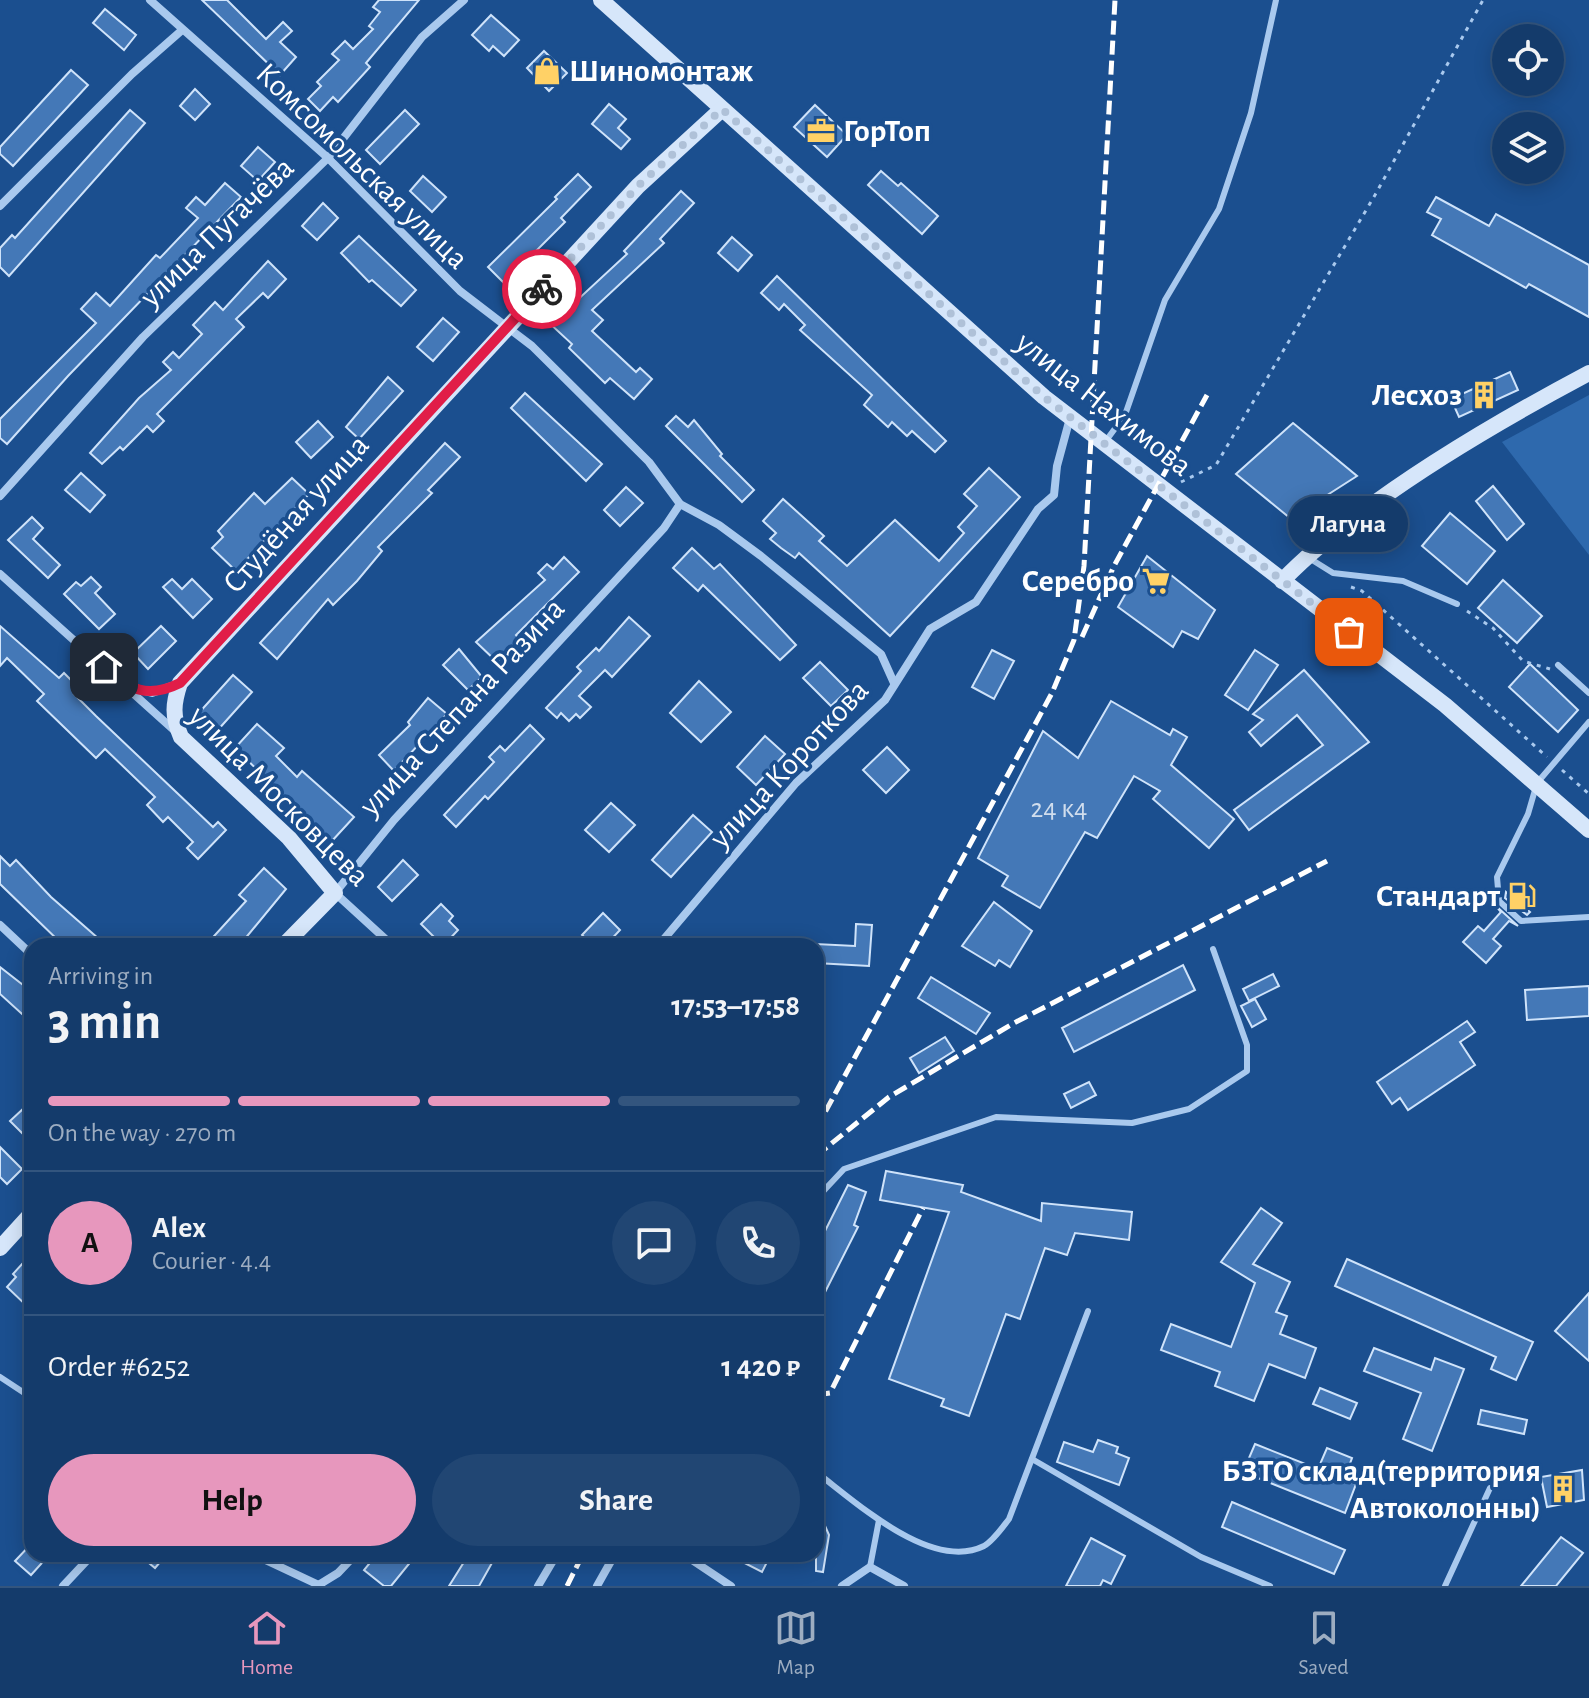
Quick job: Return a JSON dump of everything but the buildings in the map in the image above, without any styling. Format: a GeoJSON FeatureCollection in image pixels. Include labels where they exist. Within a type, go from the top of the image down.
{"type":"FeatureCollection","features":[{"type":"Feature","properties":{"kind":"street","name":"Комсомольская улица"},"geometry":{"type":"LineString","coordinates":[[150,0],[181,31],[328,158],[460,291],[532,346],[649,462],[680,504],[719,525],[761,556],[881,654],[894,683]]}},
{"type":"Feature","properties":{"kind":"street","name":"улица Пугачёва"},"geometry":{"type":"LineString","coordinates":[[0,496],[143,337],[328,158],[422,37],[464,0]]}},
{"type":"Feature","properties":{"kind":"street","name":"улица Нахимова"},"geometry":{"type":"LineString","coordinates":[[601,0],[1004,362],[1445,705],[1589,830]]}},
{"type":"Feature","properties":{"kind":"street"},"geometry":{"type":"LineString","coordinates":[[0,206],[132,74],[181,31]]}},
{"type":"Feature","properties":{"kind":"street","name":"Студёная улица"},"geometry":{"type":"LineString","coordinates":[[180,683],[638,186],[722,109]]}},
{"type":"Feature","properties":{"kind":"street"},"geometry":{"type":"LineString","coordinates":[[1282,581],[1306,556],[1439,461],[1589,373]]}},
{"type":"Feature","properties":{"kind":"street","name":"улица Короткова"},"geometry":{"type":"LineString","coordinates":[[665,938],[796,783],[872,713],[930,629],[976,602],[1038,509],[1054,495],[1057,466],[1071,417]]}},
{"type":"Feature","properties":{"kind":"street","name":"улица Степана Разина"},"geometry":{"type":"LineString","coordinates":[[291,938],[335,893],[394,820],[633,562],[680,504]]}},
{"type":"Feature","properties":{"kind":"street","name":"улица Московцева"},"geometry":{"type":"LineString","coordinates":[[0,574],[289,838],[335,893],[384,938]]}},
{"type":"Feature","properties":{"kind":"street"},"geometry":{"type":"LineString","coordinates":[[180,683],[173,703],[174,719],[181,737]]}},
{"type":"Feature","properties":{"kind":"street","name":"улица Московцева"},"geometry":{"type":"LineString","coordinates":[[125,686],[152,693],[180,683]]}},
{"type":"Feature","properties":{"kind":"street"},"geometry":{"type":"LineString","coordinates":[[0,925],[24,948]]}},
{"type":"Feature","properties":{"kind":"street"},"geometry":{"type":"LineString","coordinates":[[0,1248],[24,1222]]}},
{"type":"Feature","properties":{"kind":"street"},"geometry":{"type":"LineString","coordinates":[[63,1586],[86,1562]]}},
{"type":"Feature","properties":{"kind":"street"},"geometry":{"type":"LineString","coordinates":[[270,1562],[319,1585],[348,1562]]}},
{"type":"Feature","properties":{"kind":"street"},"geometry":{"type":"LineString","coordinates":[[538,1586],[552,1562]]}},
{"type":"Feature","properties":{"kind":"street"},"geometry":{"type":"LineString","coordinates":[[597,1586],[610,1562]]}},
{"type":"Feature","properties":{"kind":"street"},"geometry":{"type":"LineString","coordinates":[[695,1562],[731,1586]]}},
{"type":"Feature","properties":{"kind":"street"},"geometry":{"type":"LineString","coordinates":[[842,1586],[870,1567],[904,1586]]}},
{"type":"Feature","properties":{"kind":"lane"},"geometry":{"type":"LineString","coordinates":[[1105,442],[1125,415],[1165,300],[1219,209],[1251,113],[1276,0]]}},
{"type":"Feature","properties":{"kind":"lane"},"geometry":{"type":"LineString","coordinates":[[1306,556],[1333,573],[1403,581],[1457,604]]}},
{"type":"Feature","properties":{"kind":"lane"},"geometry":{"type":"LineString","coordinates":[[1558,665],[1589,693]]}},
{"type":"Feature","properties":{"kind":"lane"},"geometry":{"type":"LineString","coordinates":[[1589,722],[1537,783],[1528,814],[1497,877],[1499,901],[1521,921],[1589,917]]}},
{"type":"Feature","properties":{"kind":"lane"},"geometry":{"type":"LineString","coordinates":[[824,1190],[844,1169],[996,1117],[1132,1123],[1189,1109],[1247,1071],[1247,1045],[1213,949]]}},
{"type":"Feature","properties":{"kind":"lane"},"geometry":{"type":"LineString","coordinates":[[824,1478],[879,1520],[932,1549],[964,1552],[986,1545],[1009,1519],[1088,1311]]}},
{"type":"Feature","properties":{"kind":"lane"},"geometry":{"type":"LineString","coordinates":[[0,1377],[24,1393]]}},
{"type":"Feature","properties":{"kind":"lane"},"geometry":{"type":"LineString","coordinates":[[1032,1459],[1201,1557],[1270,1586]]}},
{"type":"Feature","properties":{"kind":"lane"},"geometry":{"type":"LineString","coordinates":[[1445,1586],[1490,1488]]}},
{"type":"Feature","properties":{"kind":"lane"},"geometry":{"type":"LineString","coordinates":[[870,1567],[879,1520]]}},
{"type":"Feature","properties":{"kind":"path"},"geometry":{"type":"LineString","coordinates":[[1167,489],[1216,465],[1375,195],[1483,0]]}},
{"type":"Feature","properties":{"kind":"path"},"geometry":{"type":"LineString","coordinates":[[1333,573],[1342,583],[1362,591],[1589,794]]}},
{"type":"Feature","properties":{"kind":"path"},"geometry":{"type":"LineString","coordinates":[[1457,604],[1493,628],[1523,661],[1551,669],[1558,665]]}},
{"type":"Feature","properties":{"kind":"shaded area"},"geometry":{"type":"Polygon","coordinates":[[[1589,395],[1589,555],[1502,442],[1589,395]]]}},
{"type":"Feature","properties":{"kind":"railway"},"geometry":{"type":"LineString","coordinates":[[824,1114],[1052,693],[1074,640],[1084,566],[1115,0]]}},
{"type":"Feature","properties":{"kind":"railway"},"geometry":{"type":"LineString","coordinates":[[1082,637],[1114,566],[1207,395]]}},
{"type":"Feature","properties":{"kind":"railway"},"geometry":{"type":"LineString","coordinates":[[824,1150],[889,1097],[1014,1023],[1327,861]]}},
{"type":"Feature","properties":{"kind":"railway"},"geometry":{"type":"LineString","coordinates":[[824,1394],[830,1393],[923,1208]]}},
{"type":"Feature","properties":{"kind":"railway"},"geometry":{"type":"LineString","coordinates":[[567,1586],[579,1562]]}},
{"type":"Feature","properties":{"kind":"way so far"},"geometry":{"type":"LineString","coordinates":[[542,289],[638,186],[722,109],[1044,397],[1349,632]]}},
{"type":"Feature","properties":{"kind":"place","name":"Шиномонтаж"},"geometry":{"type":"Point","coordinates":[547,71]}},
{"type":"Feature","properties":{"kind":"place","name":"ГорТоп"},"geometry":{"type":"Point","coordinates":[821,131]}},
{"type":"Feature","properties":{"kind":"place","name":"Лесхоз"},"geometry":{"type":"Point","coordinates":[1484,395]}},
{"type":"Feature","properties":{"kind":"place","name":"Серебро"},"geometry":{"type":"Point","coordinates":[1156,581]}},
{"type":"Feature","properties":{"kind":"place","name":"Лагуна"},"geometry":{"type":"Point","coordinates":[1349,632]}},
{"type":"Feature","properties":{"kind":"place","name":"Стандарт"},"geometry":{"type":"Point","coordinates":[1522,896]}},
{"type":"Feature","properties":{"kind":"place","name":"БЗТО склад(территория Автоколонны)"},"geometry":{"type":"Point","coordinates":[1563,1489]}},
{"type":"Feature","properties":{"kind":"route"},"geometry":{"type":"LineString","coordinates":[[104,667],[125,686],[140,691],[163,691],[180,683],[542,289]]}}]}
